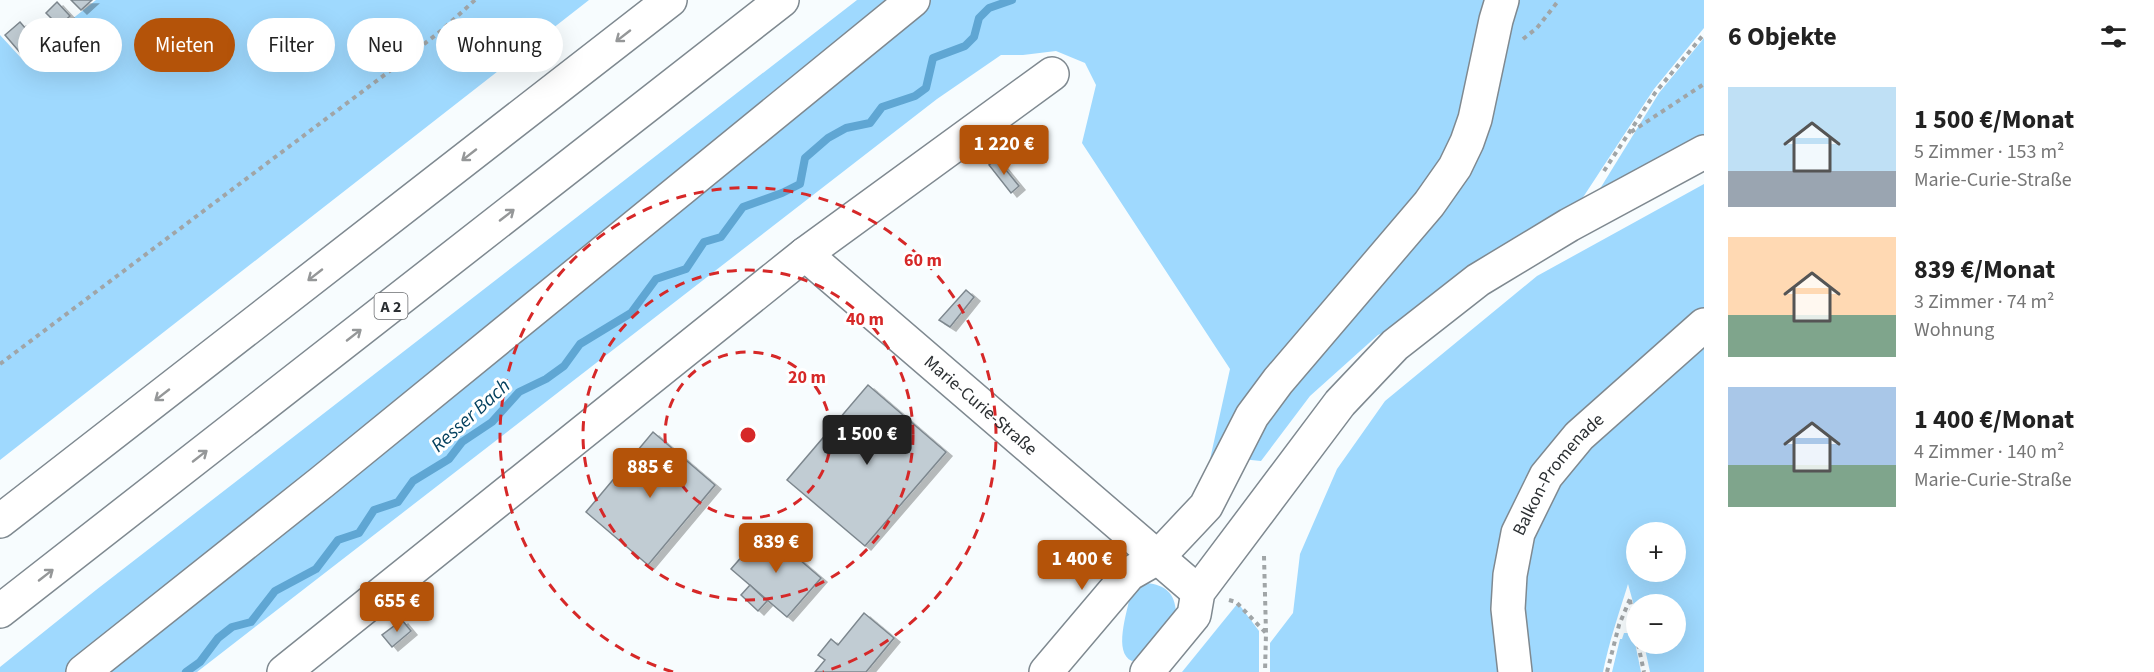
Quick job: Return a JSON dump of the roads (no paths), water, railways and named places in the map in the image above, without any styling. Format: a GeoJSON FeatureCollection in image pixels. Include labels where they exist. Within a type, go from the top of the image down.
{"type":"FeatureCollection","features":[{"type":"Feature","properties":{"kind":"main road"},"geometry":{"type":"LineString","coordinates":[[0,521],[670,0]]}},
{"type":"Feature","properties":{"kind":"main road","name":"A 2"},"geometry":{"type":"LineString","coordinates":[[0,611],[782,0]]}},
{"type":"Feature","properties":{"kind":"main road"},"geometry":{"type":"LineString","coordinates":[[83,672],[331,474],[914,0]]}},
{"type":"Feature","properties":{"kind":"main road"},"geometry":{"type":"LineString","coordinates":[[1046,672],[1129,574],[1157,558],[1206,506],[1252,416],[1278,381],[1429,204],[1455,167],[1475,119],[1502,0]]}},
{"type":"Feature","properties":{"kind":"main road"},"geometry":{"type":"LineString","coordinates":[[284,672],[804,254],[1052,74]]}},
{"type":"Feature","properties":{"kind":"main road"},"geometry":{"type":"LineString","coordinates":[[1147,672],[1194,615],[1198,592],[1340,403],[1395,345],[1478,280],[1569,225],[1704,152]]}},
{"type":"Feature","properties":{"kind":"main road","name":"Marie-Curie-Straße"},"geometry":{"type":"LineString","coordinates":[[804,254],[1198,592]]}},
{"type":"Feature","properties":{"kind":"main road","name":"Balkon-Promenade"},"geometry":{"type":"LineString","coordinates":[[1515,672],[1508,609],[1510,575],[1518,533],[1546,476],[1580,436],[1704,325]]}},
{"type":"Feature","properties":{"kind":"waterway","name":"Resser Bach"},"geometry":{"type":"LineString","coordinates":[[186,672],[200,662],[218,638],[232,627],[251,622],[275,591],[316,569],[338,540],[359,533],[374,510],[398,502],[413,481],[449,459],[462,442],[492,422],[519,392],[546,379],[564,366],[580,344],[631,313],[656,279],[686,269],[704,242],[721,237],[743,207],[800,184],[805,158],[828,138],[846,128],[870,123],[882,107],[915,96],[926,88],[933,58],[965,46],[974,37],[979,18],[989,8],[1012,0]]}}]}
